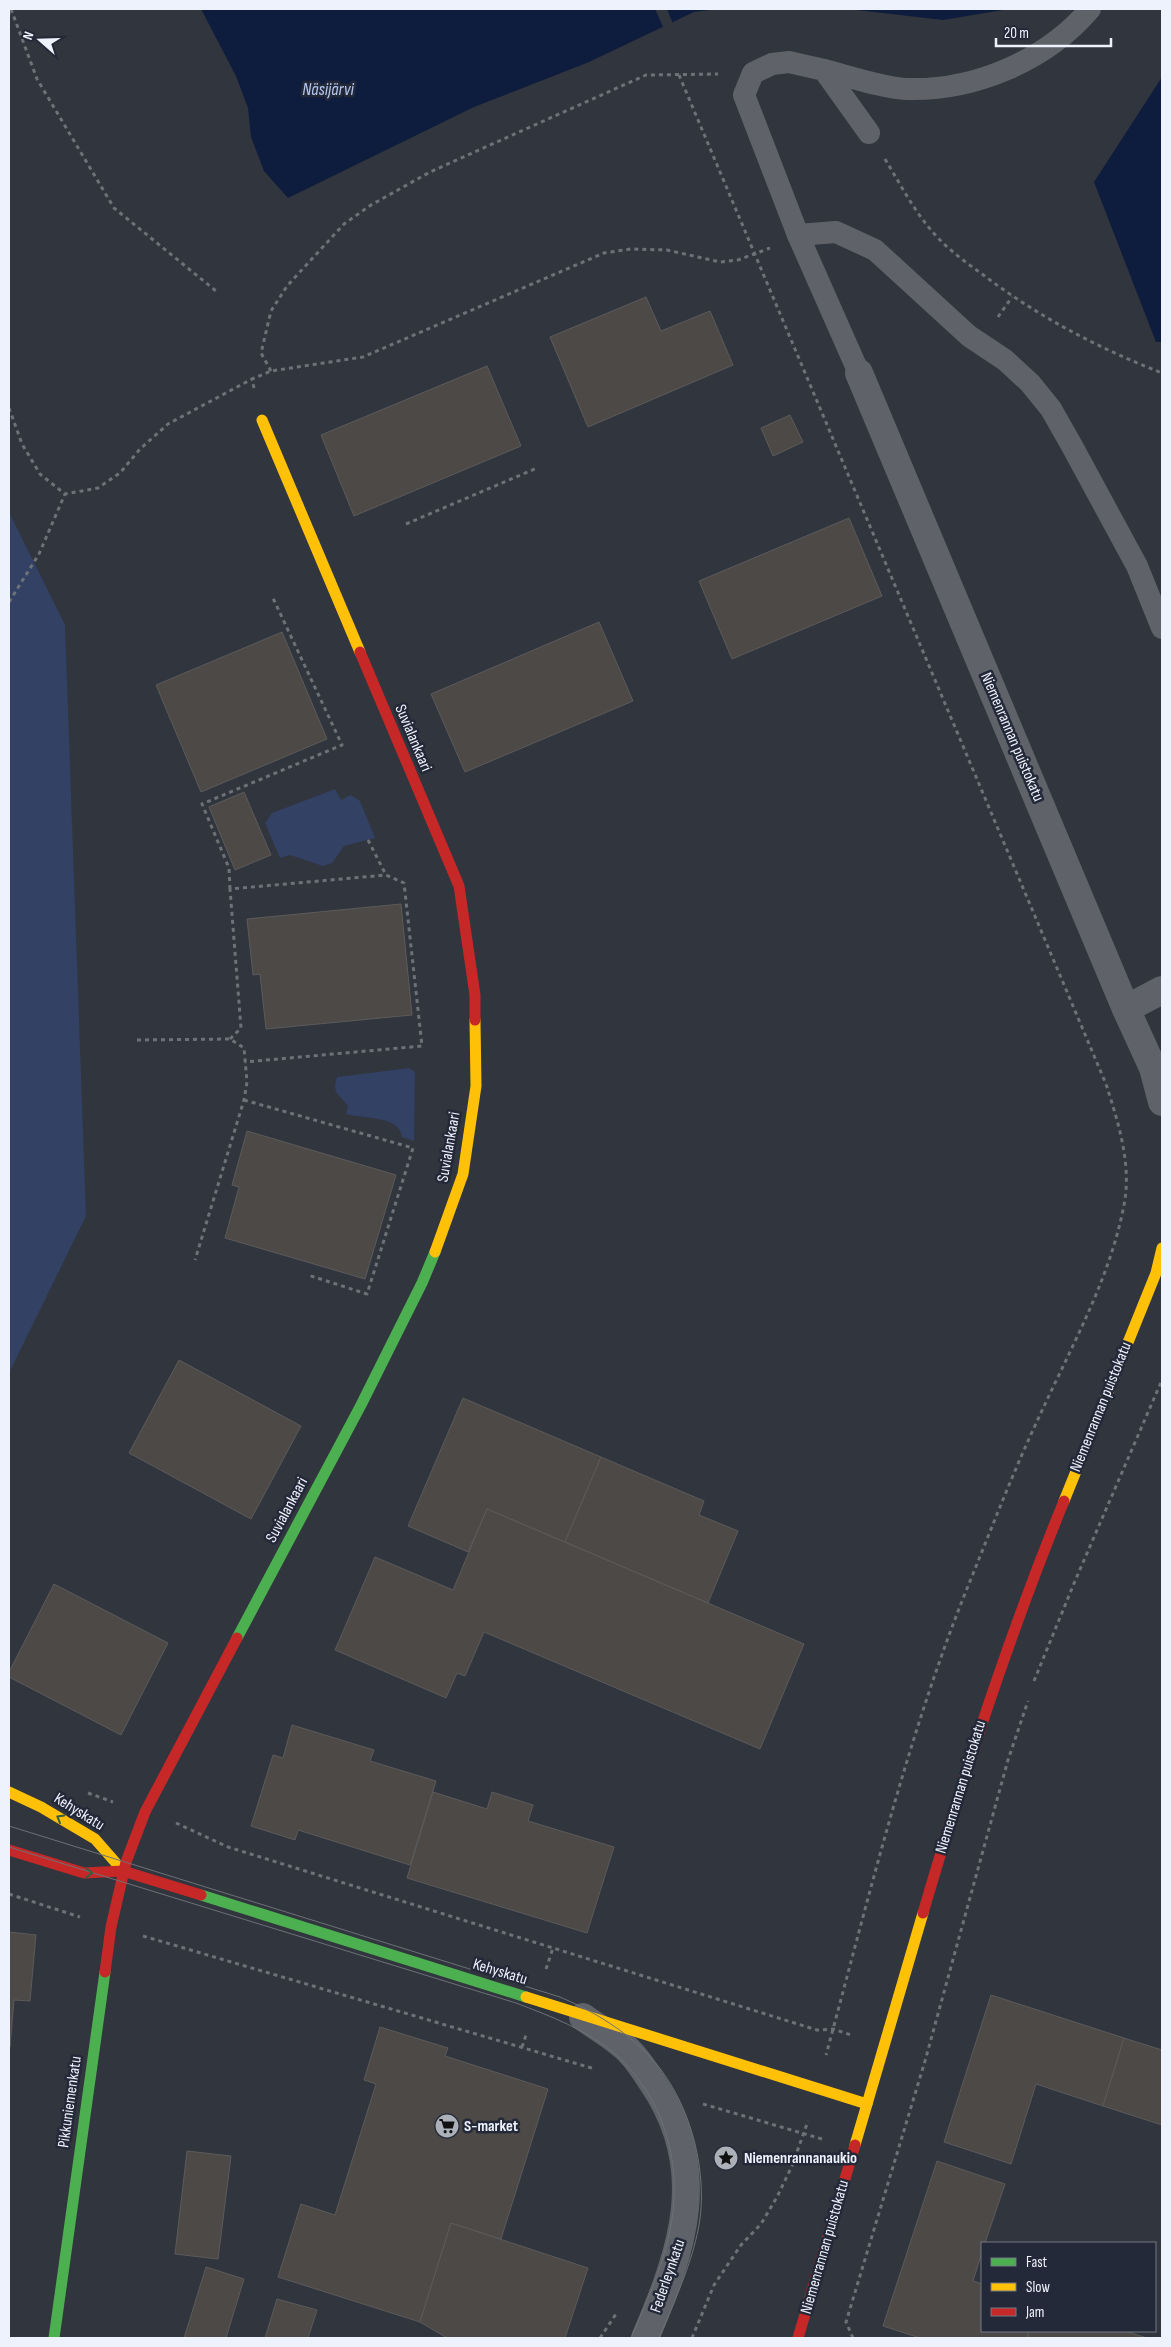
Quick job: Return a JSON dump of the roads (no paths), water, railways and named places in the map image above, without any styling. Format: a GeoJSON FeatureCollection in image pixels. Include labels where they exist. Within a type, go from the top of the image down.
{"type":"FeatureCollection","features":[{"type":"Feature","properties":{"kind":"street","name":"Niemenrannan puistokatu"},"geometry":{"type":"LineString","coordinates":[[860,373],[1152,1068],[1162,1102]]}},
{"type":"Feature","properties":{"kind":"street","name":"Suvialankaari"},"geometry":{"type":"LineString","coordinates":[[123,1871],[145,1812],[361,1405],[422,1283],[444,1230],[463,1174],[476,1086],[475,995],[458,886],[262,420]]}},
{"type":"Feature","properties":{"kind":"street"},"geometry":{"type":"LineString","coordinates":[[1126,1009],[1162,990]]}},
{"type":"Feature","properties":{"kind":"street","name":"Niemenrannan puistokatu"},"geometry":{"type":"LineString","coordinates":[[798,2338],[946,1834],[1025,1596],[1156,1273],[1162,1248]]}},
{"type":"Feature","properties":{"kind":"street","name":"Kehyskatu"},"geometry":{"type":"LineString","coordinates":[[9,1792],[41,1807],[96,1839],[123,1871]]}},
{"type":"Feature","properties":{"kind":"street","name":"Kehyskatu"},"geometry":{"type":"LineString","coordinates":[[9,1850],[84,1873],[123,1871],[867,2104]]}},
{"type":"Feature","properties":{"kind":"street","name":"Pikkuniemenkatu"},"geometry":{"type":"LineString","coordinates":[[54,2338],[111,1927],[123,1871]]}},
{"type":"Feature","properties":{"kind":"street","name":"Federleynkatu"},"geometry":{"type":"LineString","coordinates":[[577,2013],[628,2050],[657,2089],[674,2121],[684,2154],[687,2193],[682,2236],[675,2264],[645,2338]]}},
{"type":"Feature","properties":{"kind":"lane"},"geometry":{"type":"LineString","coordinates":[[860,373],[798,235],[744,95],[753,73],[772,64],[802,63],[906,89],[962,85],[1012,68],[1043,50],[1090,9]]}},
{"type":"Feature","properties":{"kind":"lane"},"geometry":{"type":"LineString","coordinates":[[824,70],[869,133]]}},
{"type":"Feature","properties":{"kind":"lane"},"geometry":{"type":"LineString","coordinates":[[798,235],[836,232],[875,250],[969,336],[1005,360],[1030,383],[1051,409],[1137,566],[1162,628]]}},
{"type":"Feature","properties":{"kind":"water","name":"Näsijärvi"},"geometry":{"type":"Polygon","coordinates":[[[201,9],[718,9],[694,12],[589,62],[474,107],[288,198],[264,171],[251,137],[248,108],[236,76],[201,9]]]}},
{"type":"Feature","properties":{"kind":"water"},"geometry":{"type":"Polygon","coordinates":[[[848,9],[1009,9],[943,20],[848,9]]]}},
{"type":"Feature","properties":{"kind":"water"},"geometry":{"type":"Polygon","coordinates":[[[1162,77],[1162,342],[1156,342],[1094,182],[1162,77]]]}},
{"type":"Feature","properties":{"kind":"tram line"},"geometry":{"type":"LineString","coordinates":[[9,1826],[560,1997],[600,2017],[628,2036],[653,2060],[667,2078],[687,2119],[699,2164],[701,2187],[699,2225],[691,2258],[679,2292],[659,2338]]}},
{"type":"Feature","properties":{"kind":"tram line"},"geometry":{"type":"LineString","coordinates":[[9,1847],[516,2003],[568,2024],[605,2046],[634,2073],[648,2093],[659,2115],[667,2138],[672,2162],[673,2210],[666,2248],[631,2338]]}},
{"type":"Feature","properties":{"kind":"place","name":"S-market"},"geometry":{"type":"Point","coordinates":[447,2126]}},
{"type":"Feature","properties":{"kind":"place","name":"Niemenrannanaukio"},"geometry":{"type":"Point","coordinates":[726,2158]}}]}
